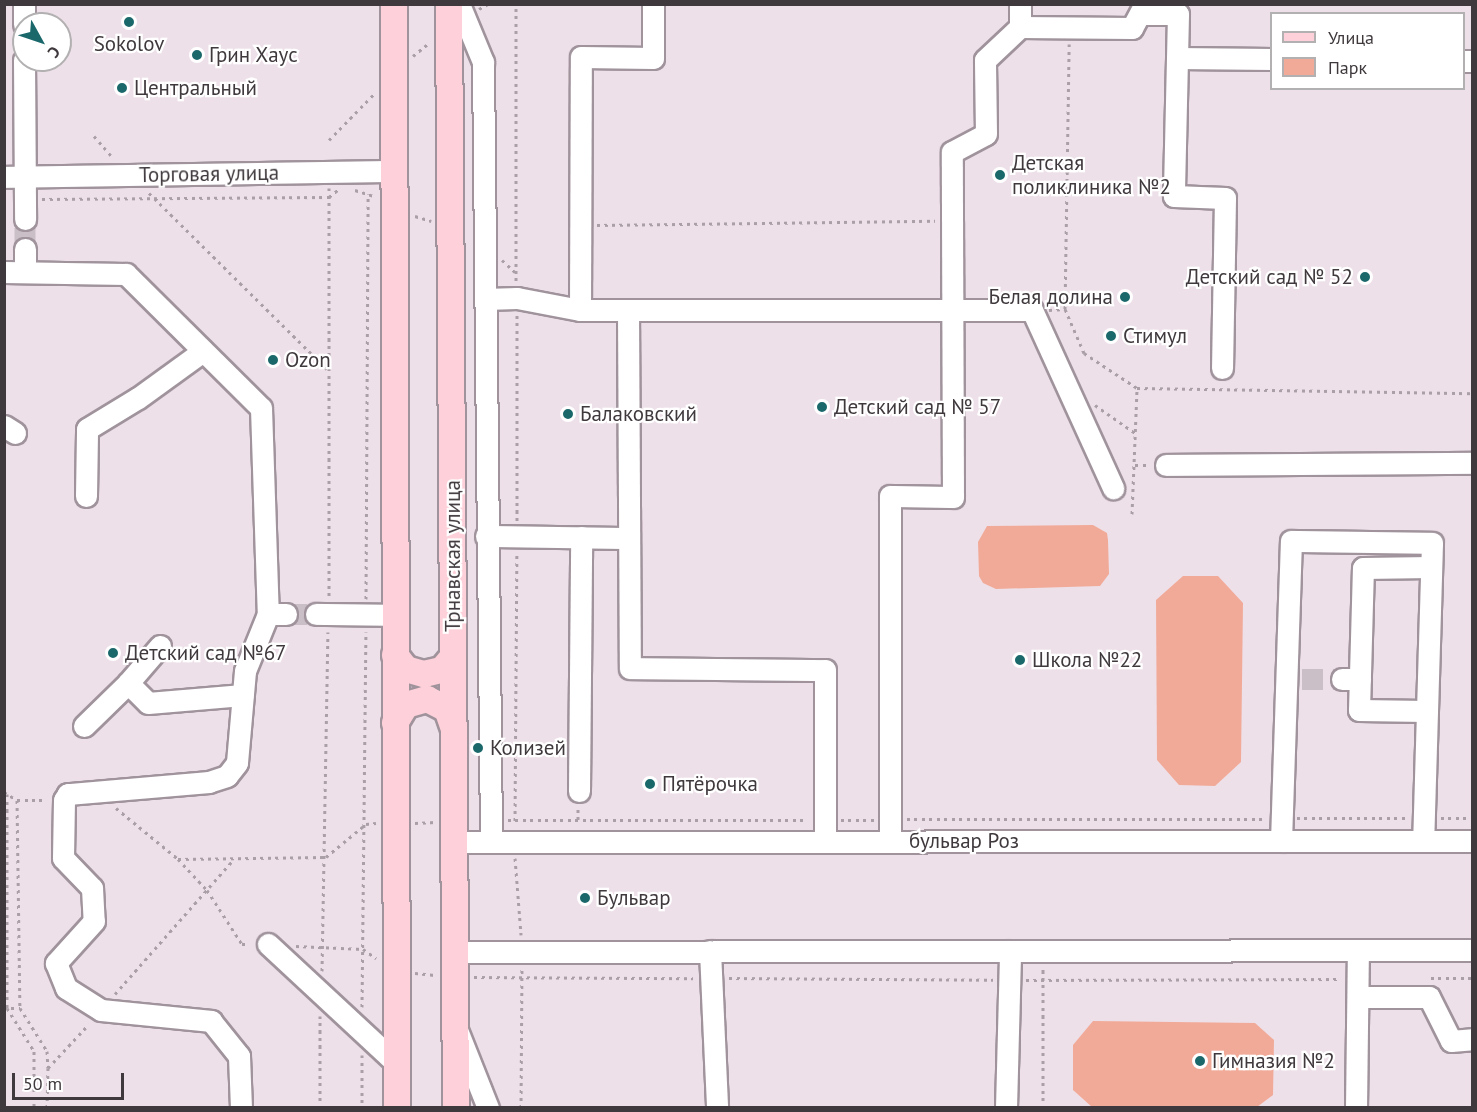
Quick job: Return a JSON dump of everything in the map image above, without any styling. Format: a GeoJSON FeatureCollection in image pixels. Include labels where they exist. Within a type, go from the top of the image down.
{"type":"FeatureCollection","features":[{"type":"Feature","properties":{"kind":"main road"},"geometry":{"type":"LineString","coordinates":[[398,1106],[396,1063],[394,171],[400,8]]}},
{"type":"Feature","properties":{"kind":"main road","name":"Трнавская улица"},"geometry":{"type":"LineString","coordinates":[[447,8],[451,228],[456,1026],[453,1106]]}},
{"type":"Feature","properties":{"kind":"main road"},"geometry":{"type":"LineString","coordinates":[[395,656],[406,669],[424,675],[442,670],[453,657]]}},
{"type":"Feature","properties":{"kind":"main road"},"geometry":{"type":"LineString","coordinates":[[395,723],[406,705],[427,699],[447,709],[454,729]]}},
{"type":"Feature","properties":{"kind":"street"},"geometry":{"type":"LineString","coordinates":[[580,310],[581,57],[653,58],[653,4]]}},
{"type":"Feature","properties":{"kind":"street"},"geometry":{"type":"LineString","coordinates":[[1020,4],[1020,27]]}},
{"type":"Feature","properties":{"kind":"street"},"geometry":{"type":"LineString","coordinates":[[447,8],[483,62],[486,536],[491,842]]}},
{"type":"Feature","properties":{"kind":"street"},"geometry":{"type":"LineString","coordinates":[[890,841],[890,496],[953,496],[952,152],[986,134],[985,60],[1020,27],[1132,27],[1143,9],[1178,14],[1174,196],[1225,198],[1222,368]]}},
{"type":"Feature","properties":{"kind":"street"},"geometry":{"type":"LineString","coordinates":[[1177,58],[1270,59]]}},
{"type":"Feature","properties":{"kind":"street"},"geometry":{"type":"LineString","coordinates":[[18,72],[14,177],[25,209]]}},
{"type":"Feature","properties":{"kind":"street","name":"Торговая улица"},"geometry":{"type":"LineString","coordinates":[[14,177],[394,171]]}},
{"type":"Feature","properties":{"kind":"street"},"geometry":{"type":"LineString","coordinates":[[25,249],[15,272],[126,274],[261,408],[277,614],[246,671],[237,763],[227,776],[209,782],[68,794],[64,800],[63,858],[92,888],[94,921],[56,963],[66,988],[101,1011],[211,1021],[239,1056],[241,1107]]}},
{"type":"Feature","properties":{"kind":"street"},"geometry":{"type":"LineString","coordinates":[[485,299],[517,298],[580,310],[1032,310],[1113,488]]}},
{"type":"Feature","properties":{"kind":"street"},"geometry":{"type":"LineString","coordinates":[[628,310],[630,668],[825,670],[825,841]]}},
{"type":"Feature","properties":{"kind":"street"},"geometry":{"type":"LineString","coordinates":[[86,496],[87,429],[138,398],[203,351]]}},
{"type":"Feature","properties":{"kind":"street"},"geometry":{"type":"LineString","coordinates":[[1166,465],[1473,463]]}},
{"type":"Feature","properties":{"kind":"street"},"geometry":{"type":"LineString","coordinates":[[486,536],[629,538]]}},
{"type":"Feature","properties":{"kind":"street"},"geometry":{"type":"LineString","coordinates":[[579,791],[581,537]]}},
{"type":"Feature","properties":{"kind":"street"},"geometry":{"type":"LineString","coordinates":[[1281,841],[1295,679],[1291,541],[1431,543],[1423,842]]}},
{"type":"Feature","properties":{"kind":"street"},"geometry":{"type":"LineString","coordinates":[[1364,542],[1364,568],[1351,679],[1359,710],[1426,711]]}},
{"type":"Feature","properties":{"kind":"street"},"geometry":{"type":"LineString","coordinates":[[1364,568],[1431,567]]}},
{"type":"Feature","properties":{"kind":"street"},"geometry":{"type":"LineString","coordinates":[[316,614],[395,615]]}},
{"type":"Feature","properties":{"kind":"street"},"geometry":{"type":"LineString","coordinates":[[84,726],[128,683],[160,646]]}},
{"type":"Feature","properties":{"kind":"street"},"geometry":{"type":"LineString","coordinates":[[128,683],[148,703],[243,695]]}},
{"type":"Feature","properties":{"kind":"street","name":"бульвар Роз"},"geometry":{"type":"LineString","coordinates":[[454,842],[1473,842]]}},
{"type":"Feature","properties":{"kind":"street"},"geometry":{"type":"LineString","coordinates":[[268,945],[396,1063]]}},
{"type":"Feature","properties":{"kind":"street"},"geometry":{"type":"LineString","coordinates":[[1356,1107],[1358,950]]}},
{"type":"Feature","properties":{"kind":"street"},"geometry":{"type":"LineString","coordinates":[[455,964],[522,952],[1473,950]]}},
{"type":"Feature","properties":{"kind":"street"},"geometry":{"type":"LineString","coordinates":[[710,951],[717,1107]]}},
{"type":"Feature","properties":{"kind":"street"},"geometry":{"type":"LineString","coordinates":[[1006,1107],[1010,951]]}},
{"type":"Feature","properties":{"kind":"street"},"geometry":{"type":"LineString","coordinates":[[1359,988],[1429,997],[1451,1041],[1473,1039]]}},
{"type":"Feature","properties":{"kind":"street"},"geometry":{"type":"LineString","coordinates":[[456,1026],[488,1107]]}},
{"type":"Feature","properties":{"kind":"path"},"geometry":{"type":"LineString","coordinates":[[516,4],[517,536],[514,843],[522,952],[521,1107]]}},
{"type":"Feature","properties":{"kind":"path"},"geometry":{"type":"LineString","coordinates":[[1070,27],[1065,309],[1084,353],[1137,388],[1473,393]]}},
{"type":"Feature","properties":{"kind":"path"},"geometry":{"type":"LineString","coordinates":[[94,136],[129,176],[157,200],[331,373]]}},
{"type":"Feature","properties":{"kind":"path"},"geometry":{"type":"LineString","coordinates":[[25,209],[157,200],[329,196],[338,189],[368,194],[394,208],[451,228]]}},
{"type":"Feature","properties":{"kind":"path"},"geometry":{"type":"LineString","coordinates":[[362,1107],[368,194]]}},
{"type":"Feature","properties":{"kind":"path"},"geometry":{"type":"LineString","coordinates":[[581,226],[952,221]]}},
{"type":"Feature","properties":{"kind":"path"},"geometry":{"type":"LineString","coordinates":[[484,244],[516,273]]}},
{"type":"Feature","properties":{"kind":"path"},"geometry":{"type":"LineString","coordinates":[[1032,310],[1065,309]]}},
{"type":"Feature","properties":{"kind":"path"},"geometry":{"type":"LineString","coordinates":[[1067,386],[1135,433]]}},
{"type":"Feature","properties":{"kind":"path"},"geometry":{"type":"LineString","coordinates":[[1132,514],[1137,388]]}},
{"type":"Feature","properties":{"kind":"path"},"geometry":{"type":"LineString","coordinates":[[6,793],[17,800],[64,800]]}},
{"type":"Feature","properties":{"kind":"path"},"geometry":{"type":"LineString","coordinates":[[6,793],[6,1008],[34,1051],[34,1107]]}},
{"type":"Feature","properties":{"kind":"path"},"geometry":{"type":"LineString","coordinates":[[99,793],[178,860],[207,890],[242,944],[363,949],[396,972],[455,964],[522,977],[1043,980],[1359,988]]}},
{"type":"Feature","properties":{"kind":"path"},"geometry":{"type":"LineString","coordinates":[[17,800],[20,1008],[47,1051],[47,1107]]}},
{"type":"Feature","properties":{"kind":"path"},"geometry":{"type":"LineString","coordinates":[[178,860],[326,857]]}},
{"type":"Feature","properties":{"kind":"path"},"geometry":{"type":"LineString","coordinates":[[48,1068],[233,860]]}},
{"type":"Feature","properties":{"kind":"path"},"geometry":{"type":"LineString","coordinates":[[1043,951],[1043,1107]]}},
{"type":"Feature","properties":{"kind":"path"},"geometry":{"type":"LineString","coordinates":[[1427,978],[1473,978]]}},
{"type":"Feature","properties":{"kind":"path"},"geometry":{"type":"LineString","coordinates":[[320,1107],[321,996]]}},
{"type":"Feature","properties":{"kind":"path"},"geometry":{"type":"LineString","coordinates":[[6,1008],[20,1008]]}},
{"type":"Feature","properties":{"kind":"green space"},"geometry":{"type":"Polygon","coordinates":[[[1093,525],[1107,533],[1108,540],[1109,574],[1100,586],[996,589],[983,583],[979,576],[978,542],[987,526],[1093,525]]]}},
{"type":"Feature","properties":{"kind":"green space"},"geometry":{"type":"Polygon","coordinates":[[[1183,576],[1218,576],[1243,603],[1241,762],[1215,786],[1179,785],[1157,760],[1156,600],[1183,576]]]}},
{"type":"Feature","properties":{"kind":"green space","name":"Гимназия №2"},"geometry":{"type":"Polygon","coordinates":[[[1093,1021],[1255,1023],[1274,1040],[1273,1095],[1257,1107],[1092,1107],[1073,1090],[1073,1045],[1093,1021]]]}},
{"type":"Feature","properties":{"kind":"tunnel"},"geometry":{"type":"LineString","coordinates":[[25,219],[25,249]]}},
{"type":"Feature","properties":{"kind":"tunnel"},"geometry":{"type":"LineString","coordinates":[[286,614],[316,614]]}},
{"type":"Feature","properties":{"kind":"tunnel"},"geometry":{"type":"LineString","coordinates":[[1302,679],[1342,679]]}},
{"type":"Feature","properties":{"kind":"place","name":"Sokolov"},"geometry":{"type":"Point","coordinates":[129,22]}},
{"type":"Feature","properties":{"kind":"place","name":"Грин Хаус"},"geometry":{"type":"Point","coordinates":[197,55]}},
{"type":"Feature","properties":{"kind":"place","name":"Центральный"},"geometry":{"type":"Point","coordinates":[122,88]}},
{"type":"Feature","properties":{"kind":"place","name":"Детская поликлиника №2"},"geometry":{"type":"Point","coordinates":[1000,175]}},
{"type":"Feature","properties":{"kind":"place","name":"Детский сад № 52"},"geometry":{"type":"Point","coordinates":[1365,277]}},
{"type":"Feature","properties":{"kind":"place","name":"Белая долина"},"geometry":{"type":"Point","coordinates":[1125,297]}},
{"type":"Feature","properties":{"kind":"place","name":"Стимул"},"geometry":{"type":"Point","coordinates":[1111,336]}},
{"type":"Feature","properties":{"kind":"place","name":"Ozon"},"geometry":{"type":"Point","coordinates":[273,360]}},
{"type":"Feature","properties":{"kind":"place","name":"Детский сад № 57"},"geometry":{"type":"Point","coordinates":[822,407]}},
{"type":"Feature","properties":{"kind":"place","name":"Балаковский"},"geometry":{"type":"Point","coordinates":[568,414]}},
{"type":"Feature","properties":{"kind":"place","name":"Детский сад №67"},"geometry":{"type":"Point","coordinates":[113,653]}},
{"type":"Feature","properties":{"kind":"place","name":"Школа №22"},"geometry":{"type":"Point","coordinates":[1020,660]}},
{"type":"Feature","properties":{"kind":"place","name":"Колизей"},"geometry":{"type":"Point","coordinates":[478,748]}},
{"type":"Feature","properties":{"kind":"place","name":"Пятёрочка"},"geometry":{"type":"Point","coordinates":[650,784]}},
{"type":"Feature","properties":{"kind":"place","name":"Бульвар"},"geometry":{"type":"Point","coordinates":[585,898]}},
{"type":"Feature","properties":{"kind":"place","name":"Гимназия №2"},"geometry":{"type":"Point","coordinates":[1200,1061]}}]}
